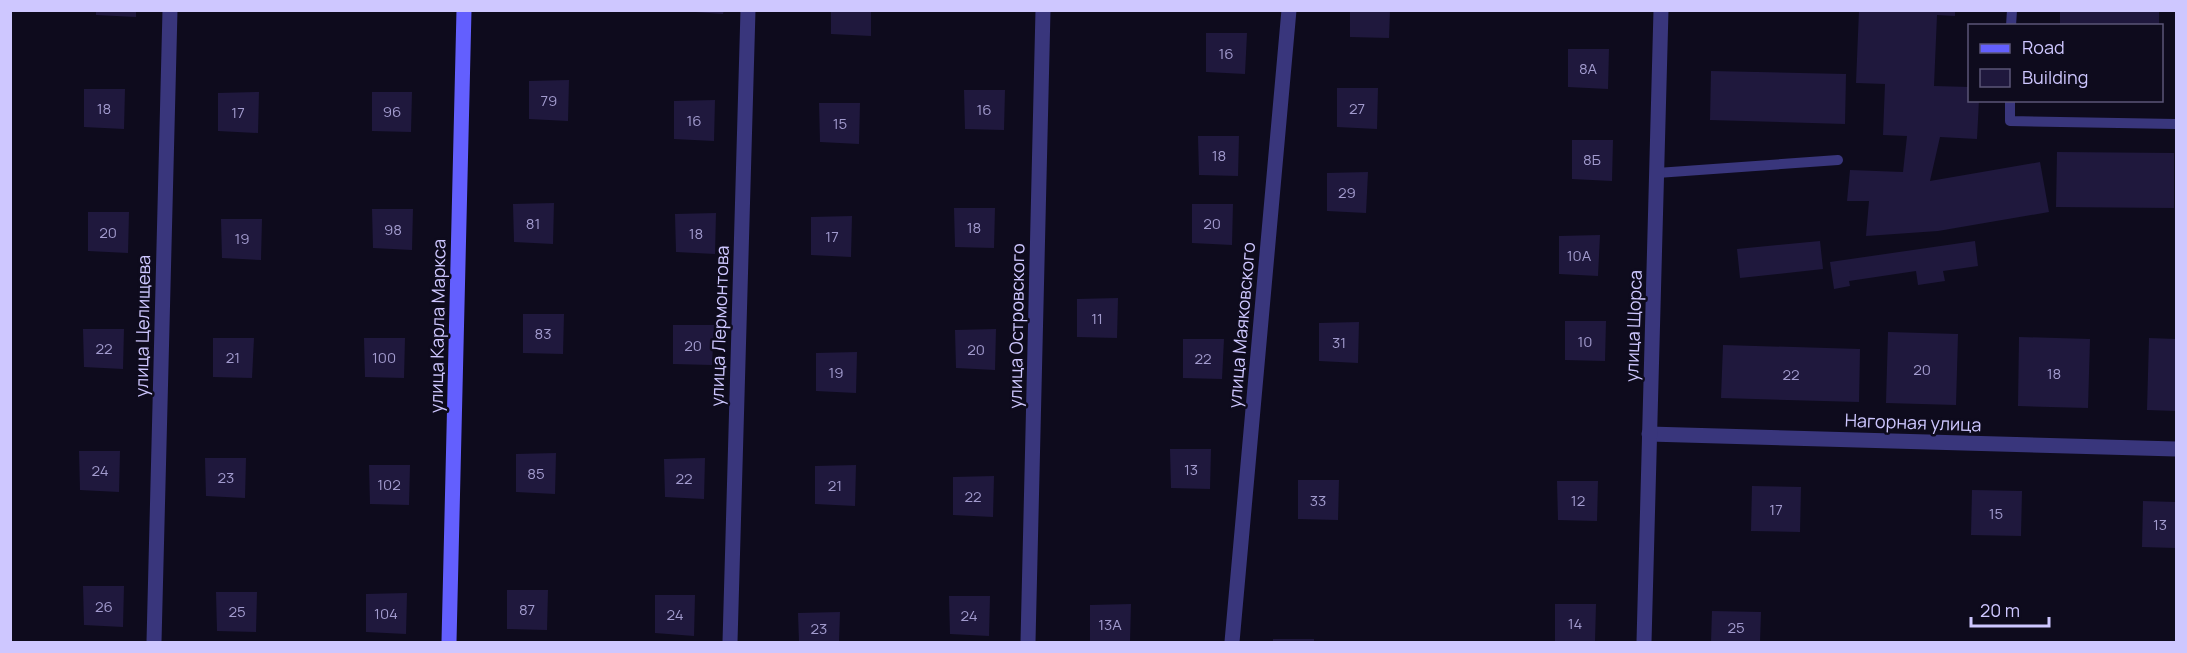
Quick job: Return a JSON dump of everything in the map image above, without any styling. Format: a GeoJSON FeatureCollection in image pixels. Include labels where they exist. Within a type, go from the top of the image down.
{"type":"FeatureCollection","features":[{"type":"Feature","properties":{"kind":"main road","name":"улица Карла Маркса"},"geometry":{"type":"LineString","coordinates":[[449,642],[464,10]]}},
{"type":"Feature","properties":{"kind":"street","name":"улица Целищева"},"geometry":{"type":"LineString","coordinates":[[154,642],[170,10]]}},
{"type":"Feature","properties":{"kind":"street","name":"улица Лермонтова"},"geometry":{"type":"LineString","coordinates":[[730,642],[748,10]]}},
{"type":"Feature","properties":{"kind":"street","name":"улица Островского"},"geometry":{"type":"LineString","coordinates":[[1028,642],[1043,10]]}},
{"type":"Feature","properties":{"kind":"street","name":"улица Маяковского"},"geometry":{"type":"LineString","coordinates":[[1232,642],[1289,10]]}},
{"type":"Feature","properties":{"kind":"street","name":"улица Щорса"},"geometry":{"type":"LineString","coordinates":[[1644,642],[1661,10]]}},
{"type":"Feature","properties":{"kind":"street","name":"Нагорная улица"},"geometry":{"type":"LineString","coordinates":[[1649,434],[2176,449]]}},
{"type":"Feature","properties":{"kind":"lane"},"geometry":{"type":"LineString","coordinates":[[2010,102],[2010,121],[2176,124]]}},
{"type":"Feature","properties":{"kind":"lane"},"geometry":{"type":"LineString","coordinates":[[1657,173],[1838,160]]}},
{"type":"Feature","properties":{"kind":"building"},"geometry":{"type":"Polygon","coordinates":[[[96,10],[136,10],[136,17],[96,15],[96,10]]]}},
{"type":"Feature","properties":{"kind":"building"},"geometry":{"type":"Polygon","coordinates":[[[695,10],[724,10],[723,14],[695,12],[695,10]]]}},
{"type":"Feature","properties":{"kind":"building"},"geometry":{"type":"Polygon","coordinates":[[[831,10],[871,10],[871,36],[831,34],[831,10]]]}},
{"type":"Feature","properties":{"kind":"building"},"geometry":{"type":"Polygon","coordinates":[[[1350,10],[1390,10],[1389,38],[1350,37],[1350,10]]]}},
{"type":"Feature","properties":{"kind":"building"},"geometry":{"type":"Polygon","coordinates":[[[1859,10],[1955,10],[1955,16],[1937,15],[1934,86],[1968,87],[1968,102],[1979,102],[1977,139],[1940,137],[1930,181],[2040,162],[2049,212],[1938,231],[1866,236],[1869,201],[1847,201],[1850,170],[1903,172],[1907,136],[1883,135],[1885,84],[1856,83],[1859,10]]]}},
{"type":"Feature","properties":{"kind":"building"},"geometry":{"type":"Polygon","coordinates":[[[2060,10],[2159,10],[2159,24],[2060,24],[2060,10]]]}},
{"type":"Feature","properties":{"kind":"building"},"geometry":{"type":"Polygon","coordinates":[[[1206,33],[1247,33],[1245,74],[1206,72],[1206,33]]]}},
{"type":"Feature","properties":{"kind":"building"},"geometry":{"type":"Polygon","coordinates":[[[1568,49],[1609,49],[1608,89],[1568,87],[1568,49]]]}},
{"type":"Feature","properties":{"kind":"building"},"geometry":{"type":"Polygon","coordinates":[[[1711,71],[1846,74],[1845,124],[1710,120],[1711,71]]]}},
{"type":"Feature","properties":{"kind":"building"},"geometry":{"type":"Polygon","coordinates":[[[569,80],[568,121],[529,119],[529,81],[569,80]]]}},
{"type":"Feature","properties":{"kind":"building"},"geometry":{"type":"Polygon","coordinates":[[[1337,88],[1378,88],[1377,129],[1337,127],[1337,88]]]}},
{"type":"Feature","properties":{"kind":"building"},"geometry":{"type":"Polygon","coordinates":[[[84,89],[125,89],[124,129],[84,127],[84,89]]]}},
{"type":"Feature","properties":{"kind":"building"},"geometry":{"type":"Polygon","coordinates":[[[964,90],[1005,90],[1004,130],[965,129],[964,90]]]}},
{"type":"Feature","properties":{"kind":"building"},"geometry":{"type":"Polygon","coordinates":[[[259,92],[258,133],[218,131],[218,93],[259,92]]]}},
{"type":"Feature","properties":{"kind":"building"},"geometry":{"type":"Polygon","coordinates":[[[372,92],[412,92],[411,132],[372,131],[372,92]]]}},
{"type":"Feature","properties":{"kind":"building"},"geometry":{"type":"Polygon","coordinates":[[[715,100],[714,141],[674,139],[674,101],[715,100]]]}},
{"type":"Feature","properties":{"kind":"building"},"geometry":{"type":"Polygon","coordinates":[[[819,103],[860,103],[859,144],[820,142],[819,103]]]}},
{"type":"Feature","properties":{"kind":"building"},"geometry":{"type":"Polygon","coordinates":[[[1198,136],[1239,136],[1238,176],[1199,175],[1198,136]]]}},
{"type":"Feature","properties":{"kind":"building"},"geometry":{"type":"Polygon","coordinates":[[[1572,140],[1613,140],[1612,181],[1572,179],[1572,140]]]}},
{"type":"Feature","properties":{"kind":"building"},"geometry":{"type":"Polygon","coordinates":[[[2057,152],[2174,153],[2174,208],[2056,207],[2057,152]]]}},
{"type":"Feature","properties":{"kind":"building"},"geometry":{"type":"Polygon","coordinates":[[[1368,172],[1366,213],[1327,211],[1327,173],[1368,172]]]}},
{"type":"Feature","properties":{"kind":"building"},"geometry":{"type":"Polygon","coordinates":[[[554,203],[553,244],[514,242],[513,204],[554,203]]]}},
{"type":"Feature","properties":{"kind":"building"},"geometry":{"type":"Polygon","coordinates":[[[1192,204],[1233,204],[1232,245],[1192,243],[1192,204]]]}},
{"type":"Feature","properties":{"kind":"building"},"geometry":{"type":"Polygon","coordinates":[[[954,208],[995,208],[994,248],[955,247],[954,208]]]}},
{"type":"Feature","properties":{"kind":"building"},"geometry":{"type":"Polygon","coordinates":[[[372,209],[413,209],[412,250],[373,248],[372,209]]]}},
{"type":"Feature","properties":{"kind":"building"},"geometry":{"type":"Polygon","coordinates":[[[88,212],[129,212],[128,253],[88,251],[88,212]]]}},
{"type":"Feature","properties":{"kind":"building"},"geometry":{"type":"Polygon","coordinates":[[[716,213],[715,254],[676,252],[675,214],[716,213]]]}},
{"type":"Feature","properties":{"kind":"building"},"geometry":{"type":"Polygon","coordinates":[[[852,216],[851,257],[811,255],[811,217],[852,216]]]}},
{"type":"Feature","properties":{"kind":"building"},"geometry":{"type":"Polygon","coordinates":[[[221,219],[262,219],[261,260],[222,258],[221,219]]]}},
{"type":"Feature","properties":{"kind":"building"},"geometry":{"type":"Polygon","coordinates":[[[1600,235],[1598,276],[1559,274],[1559,236],[1600,235]]]}},
{"type":"Feature","properties":{"kind":"building"},"geometry":{"type":"Polygon","coordinates":[[[1820,241],[1823,269],[1740,278],[1737,249],[1820,241]]]}},
{"type":"Feature","properties":{"kind":"building"},"geometry":{"type":"Polygon","coordinates":[[[1975,241],[1978,266],[1943,271],[1945,281],[1918,285],[1916,271],[1849,281],[1850,286],[1834,289],[1830,262],[1975,241]]]}},
{"type":"Feature","properties":{"kind":"building"},"geometry":{"type":"Polygon","coordinates":[[[1118,298],[1117,338],[1077,337],[1077,299],[1118,298]]]}},
{"type":"Feature","properties":{"kind":"building"},"geometry":{"type":"Polygon","coordinates":[[[523,314],[564,314],[563,354],[523,353],[523,314]]]}},
{"type":"Feature","properties":{"kind":"building"},"geometry":{"type":"Polygon","coordinates":[[[1565,321],[1606,321],[1605,361],[1565,360],[1565,321]]]}},
{"type":"Feature","properties":{"kind":"building"},"geometry":{"type":"Polygon","coordinates":[[[1359,322],[1358,363],[1319,361],[1319,323],[1359,322]]]}},
{"type":"Feature","properties":{"kind":"building"},"geometry":{"type":"Polygon","coordinates":[[[673,325],[714,325],[712,365],[673,364],[673,325]]]}},
{"type":"Feature","properties":{"kind":"building"},"geometry":{"type":"Polygon","coordinates":[[[83,329],[124,329],[123,369],[84,367],[83,329]]]}},
{"type":"Feature","properties":{"kind":"building"},"geometry":{"type":"Polygon","coordinates":[[[996,329],[995,370],[956,368],[955,330],[996,329]]]}},
{"type":"Feature","properties":{"kind":"building"},"geometry":{"type":"Polygon","coordinates":[[[1888,332],[1958,334],[1956,405],[1886,403],[1888,332]]]}},
{"type":"Feature","properties":{"kind":"building"},"geometry":{"type":"Polygon","coordinates":[[[2019,337],[2090,339],[2088,408],[2018,406],[2019,337]]]}},
{"type":"Feature","properties":{"kind":"building"},"geometry":{"type":"Polygon","coordinates":[[[213,338],[254,338],[252,378],[213,377],[213,338]]]}},
{"type":"Feature","properties":{"kind":"building"},"geometry":{"type":"Polygon","coordinates":[[[364,338],[405,338],[404,378],[365,377],[364,338]]]}},
{"type":"Feature","properties":{"kind":"building"},"geometry":{"type":"Polygon","coordinates":[[[2149,338],[2176,339],[2176,411],[2147,410],[2149,338]]]}},
{"type":"Feature","properties":{"kind":"building"},"geometry":{"type":"Polygon","coordinates":[[[1183,339],[1224,339],[1222,379],[1183,378],[1183,339]]]}},
{"type":"Feature","properties":{"kind":"building"},"geometry":{"type":"Polygon","coordinates":[[[1723,345],[1860,349],[1859,402],[1721,398],[1723,345]]]}},
{"type":"Feature","properties":{"kind":"building"},"geometry":{"type":"Polygon","coordinates":[[[857,352],[856,393],[816,391],[816,353],[857,352]]]}},
{"type":"Feature","properties":{"kind":"building"},"geometry":{"type":"Polygon","coordinates":[[[1170,449],[1211,449],[1210,489],[1171,488],[1170,449]]]}},
{"type":"Feature","properties":{"kind":"building"},"geometry":{"type":"Polygon","coordinates":[[[79,451],[120,451],[119,492],[80,490],[79,451]]]}},
{"type":"Feature","properties":{"kind":"building"},"geometry":{"type":"Polygon","coordinates":[[[556,453],[555,494],[516,492],[516,454],[556,453]]]}},
{"type":"Feature","properties":{"kind":"building"},"geometry":{"type":"Polygon","coordinates":[[[205,458],[246,458],[245,498],[206,496],[205,458]]]}},
{"type":"Feature","properties":{"kind":"building"},"geometry":{"type":"Polygon","coordinates":[[[705,458],[704,499],[665,497],[664,459],[705,458]]]}},
{"type":"Feature","properties":{"kind":"building"},"geometry":{"type":"Polygon","coordinates":[[[369,465],[410,465],[409,505],[370,504],[369,465]]]}},
{"type":"Feature","properties":{"kind":"building"},"geometry":{"type":"Polygon","coordinates":[[[856,465],[855,506],[815,504],[815,466],[856,465]]]}},
{"type":"Feature","properties":{"kind":"building"},"geometry":{"type":"Polygon","coordinates":[[[994,476],[993,517],[953,515],[953,477],[994,476]]]}},
{"type":"Feature","properties":{"kind":"building"},"geometry":{"type":"Polygon","coordinates":[[[1298,480],[1339,480],[1338,520],[1298,519],[1298,480]]]}},
{"type":"Feature","properties":{"kind":"building"},"geometry":{"type":"Polygon","coordinates":[[[1557,481],[1598,481],[1597,521],[1558,520],[1557,481]]]}},
{"type":"Feature","properties":{"kind":"building"},"geometry":{"type":"Polygon","coordinates":[[[1752,486],[1801,487],[1800,532],[1751,531],[1752,486]]]}},
{"type":"Feature","properties":{"kind":"building"},"geometry":{"type":"Polygon","coordinates":[[[1972,490],[2022,491],[2021,536],[1971,535],[1972,490]]]}},
{"type":"Feature","properties":{"kind":"building"},"geometry":{"type":"Polygon","coordinates":[[[2143,501],[2176,502],[2176,548],[2142,547],[2143,501]]]}},
{"type":"Feature","properties":{"kind":"building"},"geometry":{"type":"Polygon","coordinates":[[[83,586],[124,586],[123,627],[84,625],[83,586]]]}},
{"type":"Feature","properties":{"kind":"building"},"geometry":{"type":"Polygon","coordinates":[[[507,590],[548,590],[547,630],[507,629],[507,590]]]}},
{"type":"Feature","properties":{"kind":"building"},"geometry":{"type":"Polygon","coordinates":[[[216,592],[257,592],[256,632],[217,631],[216,592]]]}},
{"type":"Feature","properties":{"kind":"building"},"geometry":{"type":"Polygon","coordinates":[[[407,593],[406,634],[366,632],[366,594],[407,593]]]}},
{"type":"Feature","properties":{"kind":"building"},"geometry":{"type":"Polygon","coordinates":[[[655,595],[695,595],[694,636],[655,633],[655,595]]]}},
{"type":"Feature","properties":{"kind":"building"},"geometry":{"type":"Polygon","coordinates":[[[949,596],[990,596],[989,636],[950,634],[949,596]]]}},
{"type":"Feature","properties":{"kind":"building"},"geometry":{"type":"Polygon","coordinates":[[[1131,604],[1130,642],[1090,642],[1090,605],[1131,604]]]}},
{"type":"Feature","properties":{"kind":"building"},"geometry":{"type":"Polygon","coordinates":[[[1555,604],[1596,604],[1595,642],[1555,642],[1555,604]]]}},
{"type":"Feature","properties":{"kind":"building"},"geometry":{"type":"Polygon","coordinates":[[[1712,611],[1761,612],[1760,642],[1711,642],[1712,611]]]}},
{"type":"Feature","properties":{"kind":"building"},"geometry":{"type":"Polygon","coordinates":[[[840,612],[839,642],[799,642],[798,613],[840,612]]]}},
{"type":"Feature","properties":{"kind":"building"},"geometry":{"type":"Polygon","coordinates":[[[1273,639],[1314,639],[1314,642],[1273,642],[1273,639]]]}}]}
